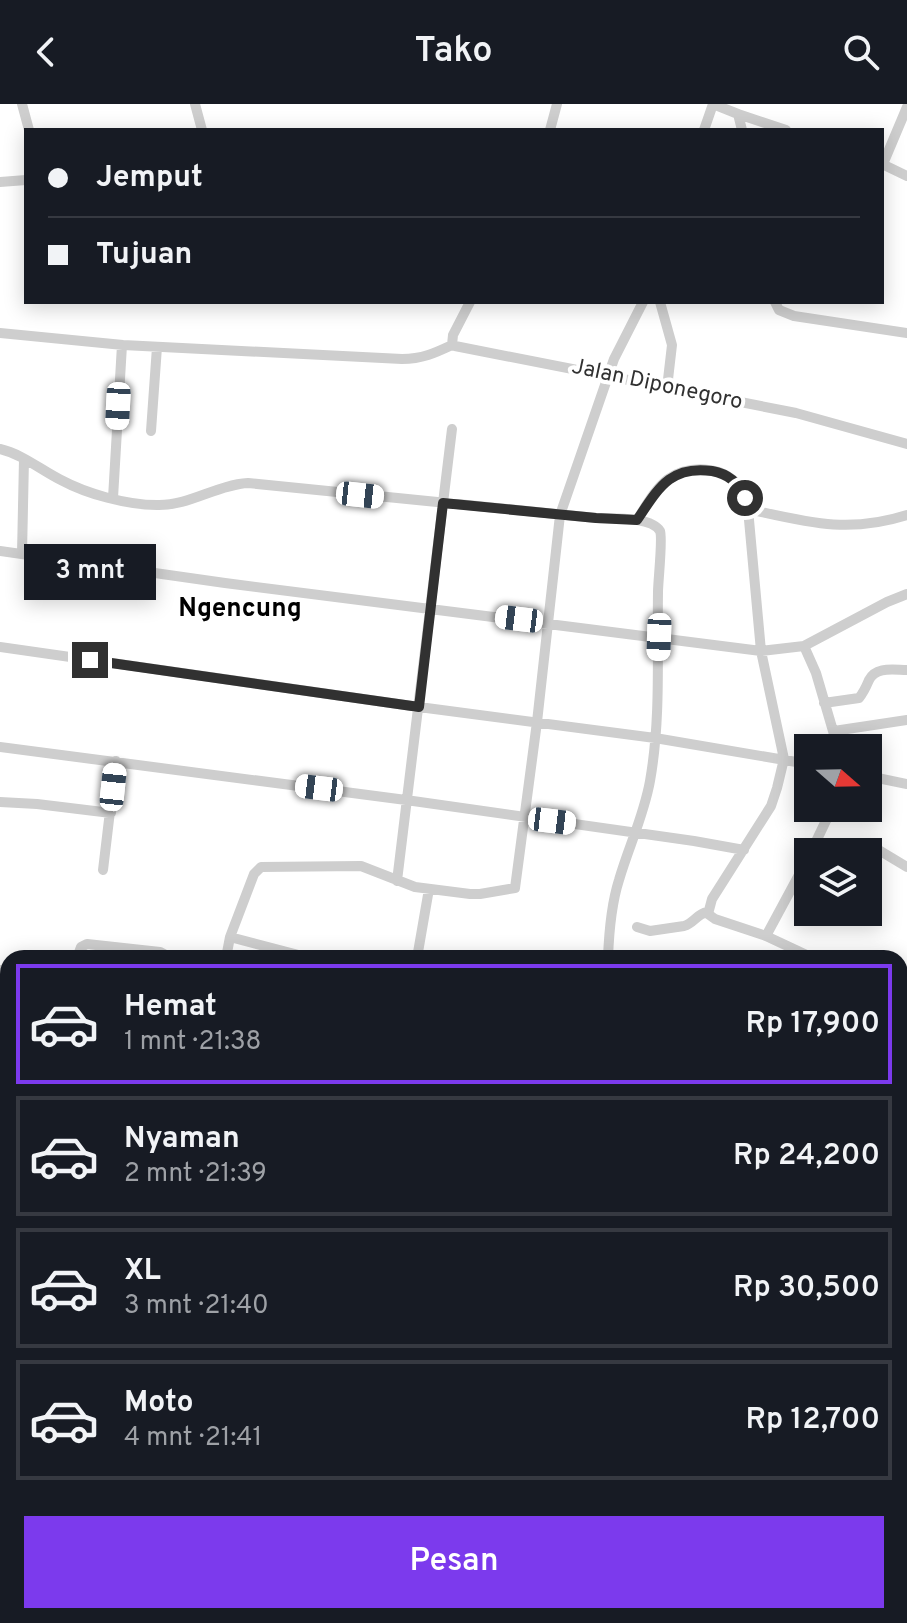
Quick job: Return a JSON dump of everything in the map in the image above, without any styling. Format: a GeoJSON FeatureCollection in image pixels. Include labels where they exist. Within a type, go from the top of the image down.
{"type":"FeatureCollection","features":[{"type":"Feature","properties":{"kind":"street"},"geometry":{"type":"LineString","coordinates":[[22,104],[28,128]]}},
{"type":"Feature","properties":{"kind":"street"},"geometry":{"type":"LineString","coordinates":[[195,104],[201,128]]}},
{"type":"Feature","properties":{"kind":"street"},"geometry":{"type":"LineString","coordinates":[[551,128],[557,104]]}},
{"type":"Feature","properties":{"kind":"street"},"geometry":{"type":"LineString","coordinates":[[705,128],[713,104],[780,128]]}},
{"type":"Feature","properties":{"kind":"street"},"geometry":{"type":"LineString","coordinates":[[884,159],[907,107]]}},
{"type":"Feature","properties":{"kind":"street"},"geometry":{"type":"LineString","coordinates":[[738,114],[742,128]]}},
{"type":"Feature","properties":{"kind":"street"},"geometry":{"type":"LineString","coordinates":[[884,165],[907,176]]}},
{"type":"Feature","properties":{"kind":"street"},"geometry":{"type":"LineString","coordinates":[[0,182],[24,180]]}},
{"type":"Feature","properties":{"kind":"street"},"geometry":{"type":"LineString","coordinates":[[0,333],[122,345],[415,359],[452,345],[453,335],[469,304]]}},
{"type":"Feature","properties":{"kind":"street"},"geometry":{"type":"LineString","coordinates":[[228,950],[254,874],[261,867],[352,865],[429,889],[480,894],[515,888],[560,515],[608,375],[642,304]]}},
{"type":"Feature","properties":{"kind":"street"},"geometry":{"type":"LineString","coordinates":[[661,304],[672,345],[667,388]]}},
{"type":"Feature","properties":{"kind":"street"},"geometry":{"type":"LineString","coordinates":[[776,304],[779,310],[794,316],[907,333]]}},
{"type":"Feature","properties":{"kind":"street"},"geometry":{"type":"LineString","coordinates":[[113,498],[122,345]]}},
{"type":"Feature","properties":{"kind":"street","name":"Jalan Diponegoro"},"geometry":{"type":"LineString","coordinates":[[452,345],[796,413],[907,444]]}},
{"type":"Feature","properties":{"kind":"street"},"geometry":{"type":"LineString","coordinates":[[151,431],[157,347]]}},
{"type":"Feature","properties":{"kind":"street"},"geometry":{"type":"LineString","coordinates":[[397,881],[452,429]]}},
{"type":"Feature","properties":{"kind":"street"},"geometry":{"type":"LineString","coordinates":[[0,449],[89,493],[153,505],[176,504],[231,484],[248,483],[637,520],[654,526],[661,533],[651,778],[644,810],[613,901],[609,950]]}},
{"type":"Feature","properties":{"kind":"street"},"geometry":{"type":"LineString","coordinates":[[22,554],[24,459]]}},
{"type":"Feature","properties":{"kind":"street"},"geometry":{"type":"LineString","coordinates":[[637,520],[660,487],[683,471],[698,469],[724,473],[741,488],[748,509],[761,651],[784,759],[771,806],[716,892],[707,912],[684,926],[650,931],[637,927]]}},
{"type":"Feature","properties":{"kind":"street"},"geometry":{"type":"LineString","coordinates":[[748,509],[820,525],[839,526],[874,524],[907,515]]}},
{"type":"Feature","properties":{"kind":"street"},"geometry":{"type":"LineString","coordinates":[[0,551],[761,651],[804,646],[907,594]]}},
{"type":"Feature","properties":{"kind":"street"},"geometry":{"type":"LineString","coordinates":[[804,646],[816,673],[835,734]]}},
{"type":"Feature","properties":{"kind":"street"},"geometry":{"type":"LineString","coordinates":[[0,647],[655,738],[794,761]]}},
{"type":"Feature","properties":{"kind":"street"},"geometry":{"type":"LineString","coordinates":[[824,703],[859,698],[875,672],[907,670]]}},
{"type":"Feature","properties":{"kind":"street"},"geometry":{"type":"LineString","coordinates":[[834,731],[907,720]]}},
{"type":"Feature","properties":{"kind":"street"},"geometry":{"type":"LineString","coordinates":[[0,747],[406,800],[744,850]]}},
{"type":"Feature","properties":{"kind":"street"},"geometry":{"type":"LineString","coordinates":[[103,870],[116,761]]}},
{"type":"Feature","properties":{"kind":"street"},"geometry":{"type":"LineString","coordinates":[[882,779],[907,784]]}},
{"type":"Feature","properties":{"kind":"street"},"geometry":{"type":"LineString","coordinates":[[0,802],[111,813]]}},
{"type":"Feature","properties":{"kind":"street"},"geometry":{"type":"LineString","coordinates":[[882,852],[907,867]]}},
{"type":"Feature","properties":{"kind":"street"},"geometry":{"type":"LineString","coordinates":[[766,936],[794,884]]}},
{"type":"Feature","properties":{"kind":"street"},"geometry":{"type":"LineString","coordinates":[[418,950],[429,889]]}},
{"type":"Feature","properties":{"kind":"street"},"geometry":{"type":"LineString","coordinates":[[707,912],[709,917],[766,936],[796,950]]}},
{"type":"Feature","properties":{"kind":"street"},"geometry":{"type":"LineString","coordinates":[[230,937],[280,950]]}},
{"type":"Feature","properties":{"kind":"street"},"geometry":{"type":"LineString","coordinates":[[80,950],[87,944],[142,950]]}},
{"type":"Feature","properties":{"kind":"district","name":"Ngencung"},"geometry":{"type":"Point","coordinates":[240,609]}},
{"type":"Feature","properties":{"kind":"route"},"geometry":{"type":"LineString","coordinates":[[90,660],[419,707],[443,503],[637,520],[668,480],[683,471],[698,469],[724,473],[741,488],[745,498]]}}]}
